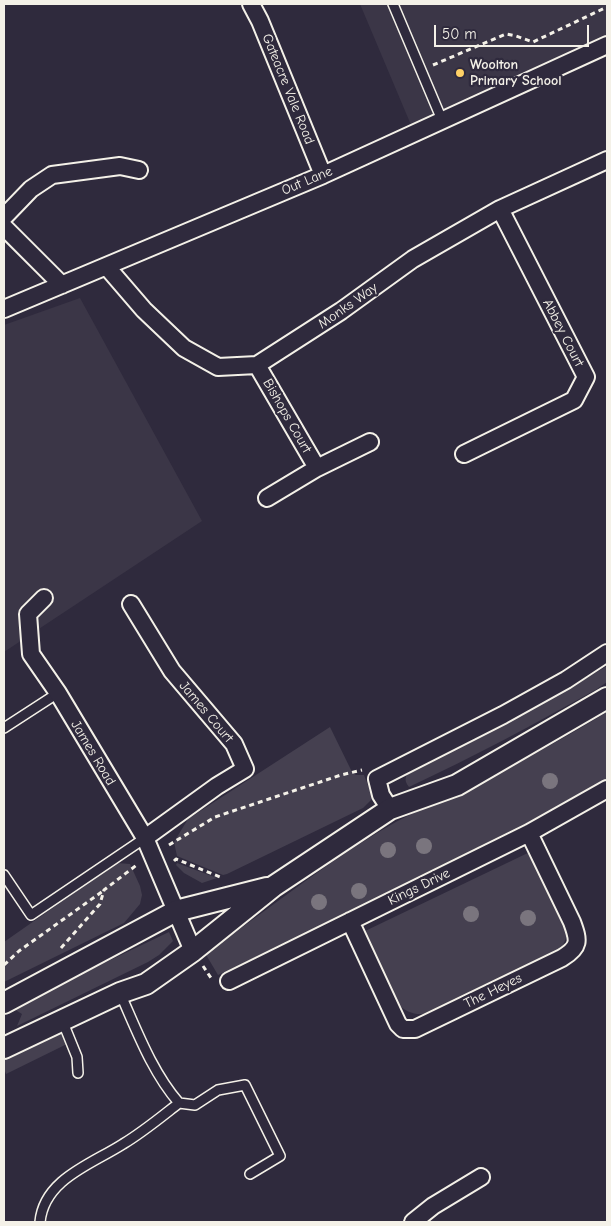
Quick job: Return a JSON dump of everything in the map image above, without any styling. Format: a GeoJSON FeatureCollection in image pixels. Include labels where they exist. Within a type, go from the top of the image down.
{"type":"FeatureCollection","features":[{"type":"Feature","properties":{"kind":"street","name":"Gateacre Vale Road"},"geometry":{"type":"LineString","coordinates":[[251,4],[260,21],[323,175]]}},
{"type":"Feature","properties":{"kind":"street","name":"Out Lane"},"geometry":{"type":"LineString","coordinates":[[4,310],[323,175],[607,45]]}},
{"type":"Feature","properties":{"kind":"street","name":"Monks Way"},"geometry":{"type":"LineString","coordinates":[[107,267],[144,310],[184,348],[218,367],[257,365],[341,312],[413,259],[500,209],[607,160]]}},
{"type":"Feature","properties":{"kind":"street"},"geometry":{"type":"LineString","coordinates":[[4,217],[31,189],[52,176],[120,166],[139,170]]}},
{"type":"Feature","properties":{"kind":"street","name":"Abbey Court"},"geometry":{"type":"LineString","coordinates":[[464,454],[574,400],[586,378],[500,209]]}},
{"type":"Feature","properties":{"kind":"street"},"geometry":{"type":"LineString","coordinates":[[4,227],[62,285]]}},
{"type":"Feature","properties":{"kind":"street","name":"Bishops Court"},"geometry":{"type":"LineString","coordinates":[[257,365],[317,468]]}},
{"type":"Feature","properties":{"kind":"street","name":"Bishops Court"},"geometry":{"type":"LineString","coordinates":[[267,498],[317,468],[370,442]]}},
{"type":"Feature","properties":{"kind":"street","name":"James Road"},"geometry":{"type":"LineString","coordinates":[[44,598],[28,614],[31,654],[58,693],[145,838],[193,951]]}},
{"type":"Feature","properties":{"kind":"street","name":"James Court"},"geometry":{"type":"LineString","coordinates":[[131,604],[172,671],[234,744],[245,769],[217,786],[145,838]]}},
{"type":"Feature","properties":{"kind":"street"},"geometry":{"type":"LineString","coordinates":[[390,809],[381,795],[377,779],[511,711],[566,680],[607,653]]}},
{"type":"Feature","properties":{"kind":"street"},"geometry":{"type":"LineString","coordinates":[[4,1048],[120,993],[146,984],[193,951],[274,886],[390,809],[457,785],[607,698]]}},
{"type":"Feature","properties":{"kind":"street","name":"Kings Drive"},"geometry":{"type":"LineString","coordinates":[[230,981],[529,833],[607,789]]}},
{"type":"Feature","properties":{"kind":"street","name":"The Heyes"},"geometry":{"type":"LineString","coordinates":[[350,921],[398,1024],[403,1029],[415,1029],[553,962],[573,952],[577,944],[577,936],[529,833]]}},
{"type":"Feature","properties":{"kind":"street"},"geometry":{"type":"LineString","coordinates":[[4,1003],[176,911],[274,886]]}},
{"type":"Feature","properties":{"kind":"street"},"geometry":{"type":"LineString","coordinates":[[413,1222],[481,1176]]}},
{"type":"Feature","properties":{"kind":"lane"},"geometry":{"type":"LineString","coordinates":[[392,4],[442,120]]}},
{"type":"Feature","properties":{"kind":"lane"},"geometry":{"type":"LineString","coordinates":[[4,728],[58,693]]}},
{"type":"Feature","properties":{"kind":"lane"},"geometry":{"type":"LineString","coordinates":[[4,875],[31,916],[145,838]]}},
{"type":"Feature","properties":{"kind":"lane"},"geometry":{"type":"LineString","coordinates":[[120,993],[142,1043],[165,1087],[179,1103],[195,1105],[218,1090],[245,1085],[280,1156],[250,1174]]}},
{"type":"Feature","properties":{"kind":"lane"},"geometry":{"type":"LineString","coordinates":[[62,1020],[77,1057],[78,1073]]}},
{"type":"Feature","properties":{"kind":"lane"},"geometry":{"type":"LineString","coordinates":[[40,1222],[42,1210],[54,1191],[75,1171],[137,1136],[179,1103]]}},
{"type":"Feature","properties":{"kind":"path"},"geometry":{"type":"LineString","coordinates":[[421,70],[506,34],[533,42],[607,7]]}},
{"type":"Feature","properties":{"kind":"path"},"geometry":{"type":"LineString","coordinates":[[4,965],[19,951],[151,854],[180,840],[215,817],[341,775],[362,770],[377,779]]}},
{"type":"Feature","properties":{"kind":"path"},"geometry":{"type":"LineString","coordinates":[[158,870],[176,859],[220,877],[230,897]]}},
{"type":"Feature","properties":{"kind":"path"},"geometry":{"type":"LineString","coordinates":[[66,970],[58,951],[100,904],[104,890]]}},
{"type":"Feature","properties":{"kind":"path"},"geometry":{"type":"LineString","coordinates":[[193,951],[216,986],[230,981]]}},
{"type":"Feature","properties":{"kind":"shaded area","name":"Woolton Primary School"},"geometry":{"type":"Polygon","coordinates":[[[360,4],[607,4],[607,37],[411,125],[360,4]]]}},
{"type":"Feature","properties":{"kind":"shaded area"},"geometry":{"type":"Polygon","coordinates":[[[80,298],[202,521],[4,652],[4,325],[80,298]]]}},
{"type":"Feature","properties":{"kind":"shaded area"},"geometry":{"type":"Polygon","coordinates":[[[607,666],[607,682],[597,689],[480,752],[409,787],[407,785],[406,779],[409,771],[525,714],[607,666]]]}},
{"type":"Feature","properties":{"kind":"shaded area"},"geometry":{"type":"Polygon","coordinates":[[[607,712],[607,782],[463,858],[218,975],[205,953],[365,840],[397,821],[514,764],[607,712]]]}},
{"type":"Feature","properties":{"kind":"shaded area"},"geometry":{"type":"Polygon","coordinates":[[[330,727],[352,772],[356,775],[364,775],[373,798],[363,808],[227,874],[223,875],[177,856],[174,842],[188,819],[330,727]]]}},
{"type":"Feature","properties":{"kind":"shaded area"},"geometry":{"type":"Polygon","coordinates":[[[532,851],[567,928],[566,939],[561,948],[555,953],[430,1013],[412,1013],[400,1006],[363,932],[532,851]]]}},
{"type":"Feature","properties":{"kind":"shaded area"},"geometry":{"type":"Polygon","coordinates":[[[117,863],[130,864],[142,895],[140,904],[124,923],[4,982],[4,942],[117,863]]]}},
{"type":"Feature","properties":{"kind":"shaded area"},"geometry":{"type":"Polygon","coordinates":[[[177,863],[217,878],[202,883],[184,873],[176,865],[177,863]]]}},
{"type":"Feature","properties":{"kind":"shaded area"},"geometry":{"type":"Polygon","coordinates":[[[169,932],[173,941],[159,955],[148,962],[17,1026],[22,1014],[14,1009],[8,1009],[169,932]]]}},
{"type":"Feature","properties":{"kind":"shaded area"},"geometry":{"type":"Polygon","coordinates":[[[57,1032],[63,1035],[67,1044],[6,1074],[4,1056],[57,1032]]]}},
{"type":"Feature","properties":{"kind":"place","name":"Woolton Primary School"},"geometry":{"type":"Point","coordinates":[460,73]}}]}
